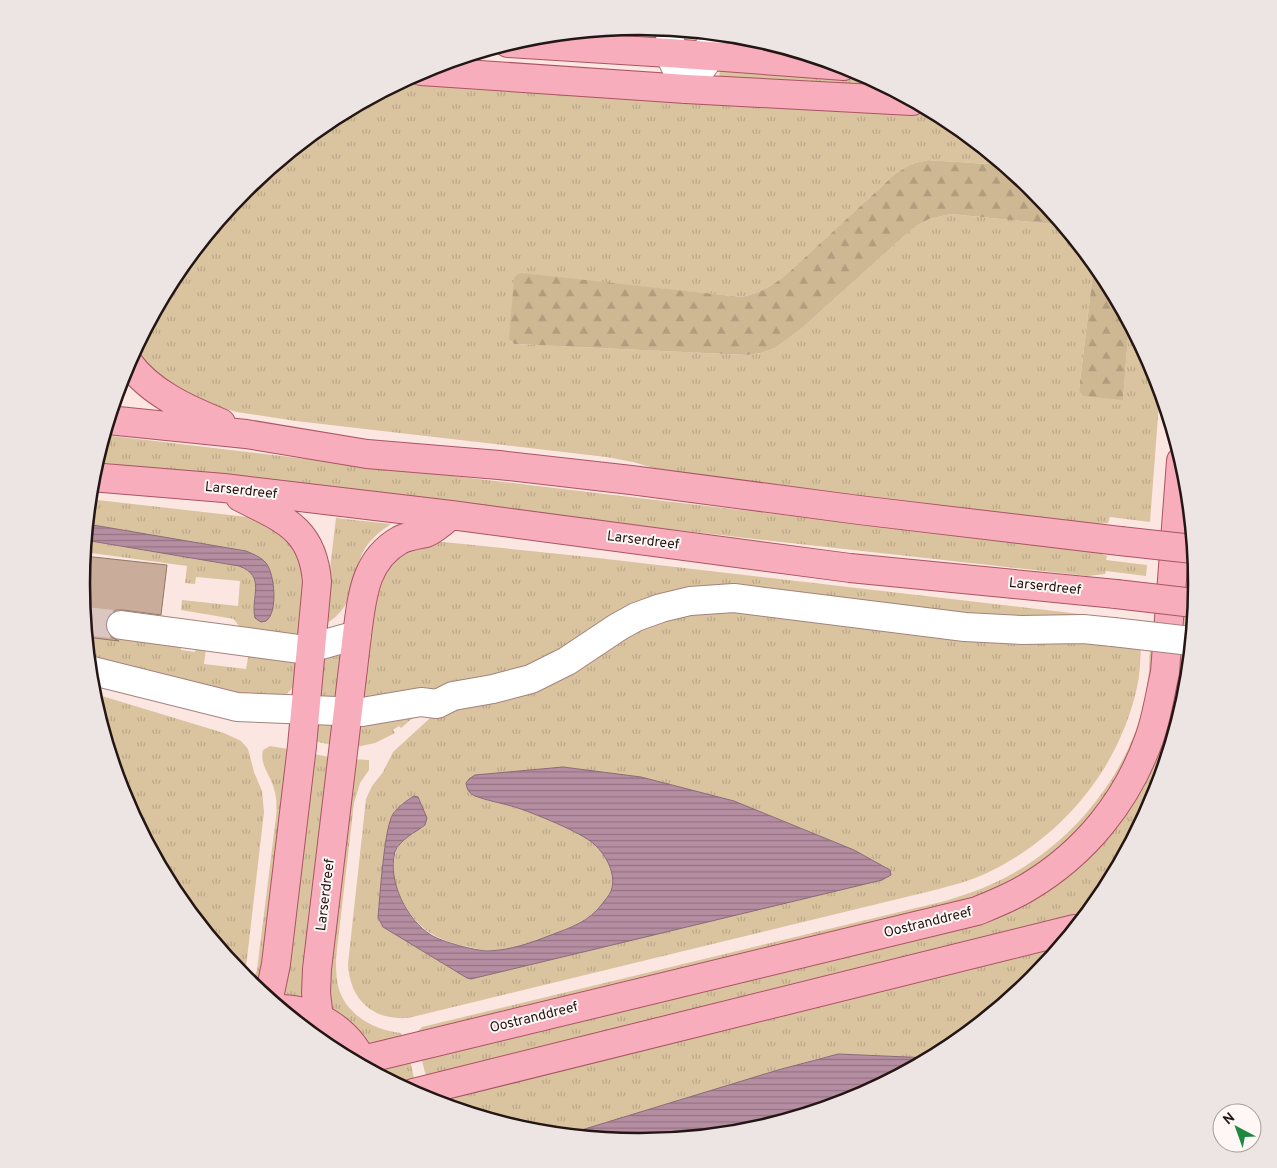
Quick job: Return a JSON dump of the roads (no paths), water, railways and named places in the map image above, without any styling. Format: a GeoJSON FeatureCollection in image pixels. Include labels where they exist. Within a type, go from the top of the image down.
{"type":"FeatureCollection","features":[{"type":"Feature","properties":{"kind":"main road"},"geometry":{"type":"LineString","coordinates":[[547,43],[670,41],[710,45],[796,59]]}},
{"type":"Feature","properties":{"kind":"main road"},"geometry":{"type":"LineString","coordinates":[[440,72],[686,89],[896,100]]}},
{"type":"Feature","properties":{"kind":"main road"},"geometry":{"type":"LineString","coordinates":[[134,368],[159,392],[195,412],[246,434]]}},
{"type":"Feature","properties":{"kind":"main road"},"geometry":{"type":"LineString","coordinates":[[115,421],[246,434],[367,454],[527,468],[859,510],[1186,548]]}},
{"type":"Feature","properties":{"kind":"main road","name":"Larserdreef"},"geometry":{"type":"LineString","coordinates":[[100,478],[224,488],[850,568],[1187,602]]}},
{"type":"Feature","properties":{"kind":"main road"},"geometry":{"type":"LineString","coordinates":[[224,488],[292,526],[306,542],[314,561],[317,582],[305,710],[276,964],[270,991]]}},
{"type":"Feature","properties":{"kind":"main road","name":"Oostranddreef"},"geometry":{"type":"LineString","coordinates":[[369,1062],[976,911],[1028,887],[1053,870],[1095,832],[1115,807],[1134,775],[1149,738],[1159,704],[1164,672],[1179,488]]}},
{"type":"Feature","properties":{"kind":"main road","name":"Larserdreef"},"geometry":{"type":"LineString","coordinates":[[319,1018],[316,993],[317,969],[364,590],[369,572],[389,548],[400,540],[412,535],[427,533],[451,516]]}},
{"type":"Feature","properties":{"kind":"main road"},"geometry":{"type":"LineString","coordinates":[[425,1090],[1063,932]]}},
{"type":"Feature","properties":{"kind":"main road"},"geometry":{"type":"LineString","coordinates":[[293,1011],[319,1018],[334,1027],[350,1042],[358,1056]]}},
{"type":"Feature","properties":{"kind":"street"},"geometry":{"type":"LineString","coordinates":[[670,41],[686,89]]}},
{"type":"Feature","properties":{"kind":"street"},"geometry":{"type":"LineString","coordinates":[[686,89],[710,45]]}},
{"type":"Feature","properties":{"kind":"street"},"geometry":{"type":"LineString","coordinates":[[97,672],[228,705],[257,708],[362,712],[421,702],[437,704],[453,696],[494,689],[531,678],[567,661],[636,617],[661,608],[690,601],[734,598],[965,627],[1022,630],[1083,629],[1184,640]]}},
{"type":"Feature","properties":{"kind":"street"},"geometry":{"type":"LineString","coordinates":[[121,625],[284,648],[310,648],[357,635]]}},
{"type":"Feature","properties":{"kind":"tunnel"},"geometry":{"type":"LineString","coordinates":[[91,622],[121,625]]}}]}
